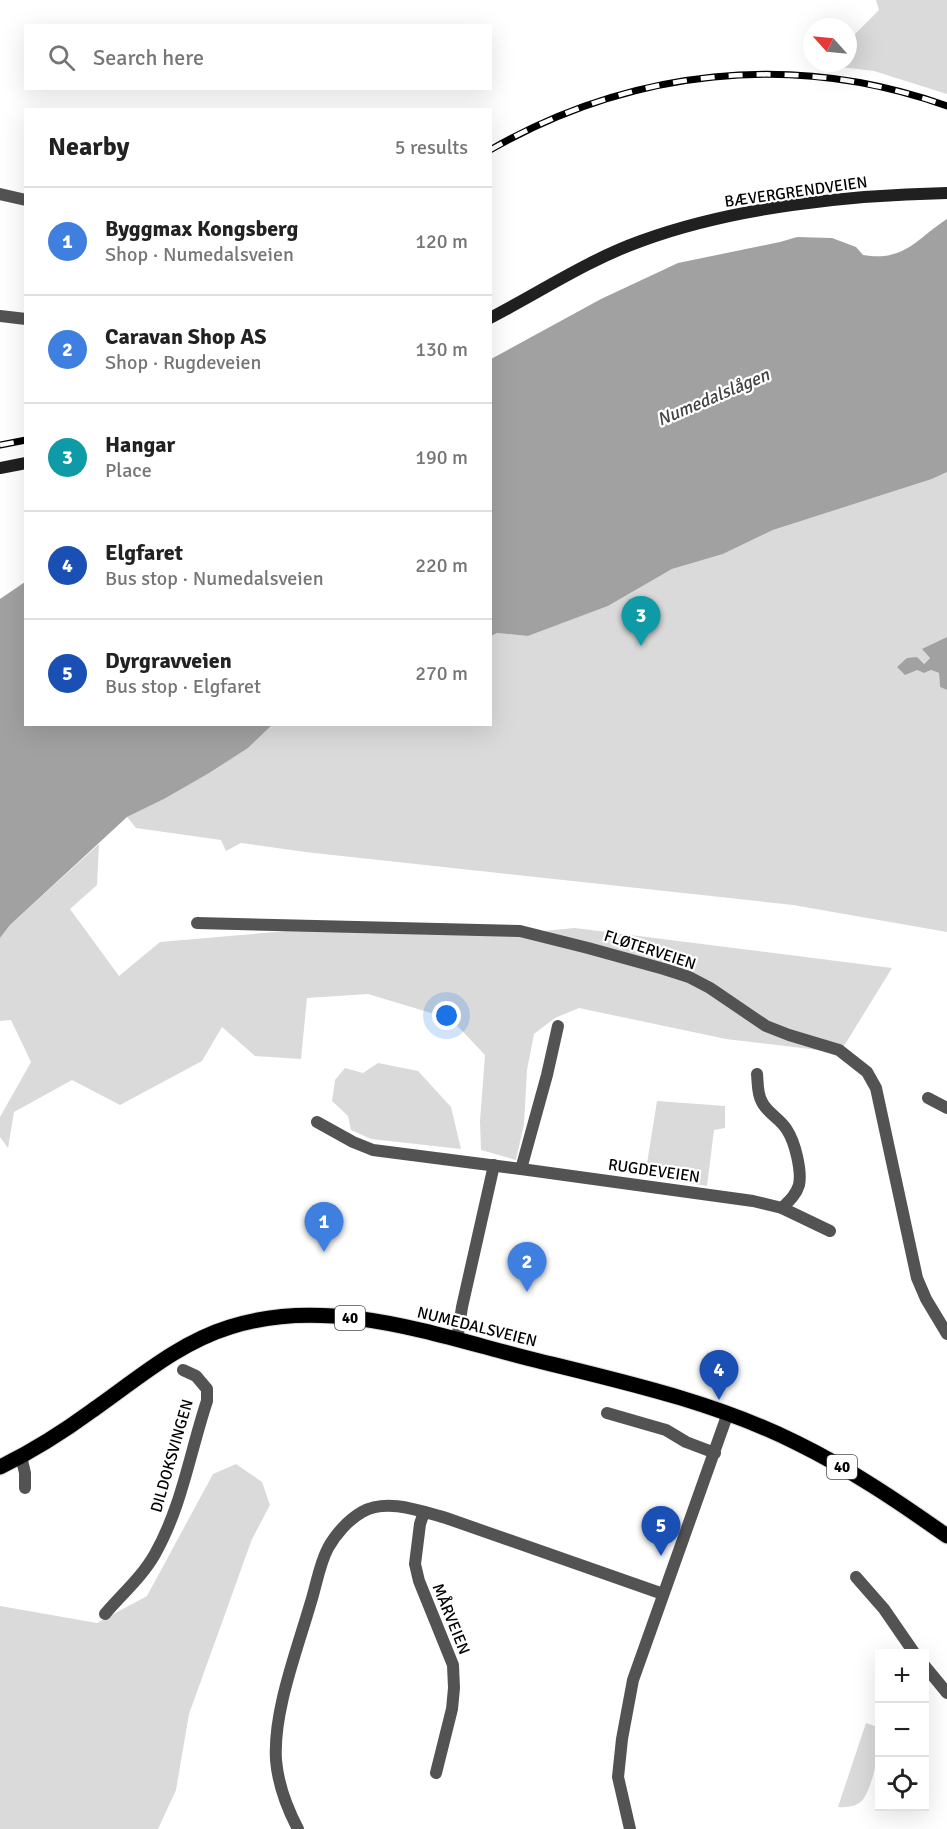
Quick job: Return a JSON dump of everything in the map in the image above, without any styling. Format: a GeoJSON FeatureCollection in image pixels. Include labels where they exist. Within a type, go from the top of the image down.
{"type":"FeatureCollection","features":[{"type":"Feature","properties":{"kind":"main road","name":"BÆVERGRENDVEIEN"},"geometry":{"type":"LineString","coordinates":[[492,317],[601,258],[671,230],[758,210],[868,198],[947,193]]}},
{"type":"Feature","properties":{"kind":"main road"},"geometry":{"type":"LineString","coordinates":[[0,468],[24,463]]}},
{"type":"Feature","properties":{"kind":"main road","name":"NUMEDALSVEIEN"},"geometry":{"type":"LineString","coordinates":[[0,1467],[65,1430],[169,1356],[208,1335],[253,1321],[298,1315],[349,1318],[457,1340],[627,1382],[728,1413],[821,1455],[878,1489],[947,1536]]}},
{"type":"Feature","properties":{"kind":"street"},"geometry":{"type":"LineString","coordinates":[[0,194],[24,200]]}},
{"type":"Feature","properties":{"kind":"street"},"geometry":{"type":"LineString","coordinates":[[0,316],[24,319]]}},
{"type":"Feature","properties":{"kind":"street","name":"FLØTERVEIEN"},"geometry":{"type":"LineString","coordinates":[[197,923],[519,931],[621,957],[689,978],[710,988],[766,1026],[839,1050],[867,1072],[876,1088],[917,1278],[926,1299],[947,1334]]}},
{"type":"Feature","properties":{"kind":"street"},"geometry":{"type":"LineString","coordinates":[[521,1169],[558,1026]]}},
{"type":"Feature","properties":{"kind":"street"},"geometry":{"type":"LineString","coordinates":[[758,1074],[762,1104],[787,1130],[793,1141],[798,1161],[799,1184],[793,1197],[782,1208]]}},
{"type":"Feature","properties":{"kind":"street"},"geometry":{"type":"LineString","coordinates":[[928,1098],[947,1108]]}},
{"type":"Feature","properties":{"kind":"street","name":"RUGDEVEIEN"},"geometry":{"type":"LineString","coordinates":[[317,1122],[352,1142],[373,1150],[753,1202],[782,1208],[830,1232]]}},
{"type":"Feature","properties":{"kind":"street"},"geometry":{"type":"LineString","coordinates":[[457,1340],[462,1307],[494,1165]]}},
{"type":"Feature","properties":{"kind":"street","name":"DILDOKSVINGEN"},"geometry":{"type":"LineString","coordinates":[[105,1614],[139,1578],[155,1554],[176,1510],[207,1401],[207,1389],[196,1376],[183,1370]]}},
{"type":"Feature","properties":{"kind":"street"},"geometry":{"type":"LineString","coordinates":[[607,1413],[666,1430],[686,1442],[715,1453]]}},
{"type":"Feature","properties":{"kind":"street"},"geometry":{"type":"LineString","coordinates":[[630,1829],[618,1777],[622,1739],[633,1680],[728,1413]]}},
{"type":"Feature","properties":{"kind":"street"},"geometry":{"type":"LineString","coordinates":[[21,1456],[25,1473],[25,1488]]}},
{"type":"Feature","properties":{"kind":"street"},"geometry":{"type":"LineString","coordinates":[[298,1829],[282,1791],[276,1759],[280,1715],[328,1548],[347,1522],[363,1511],[388,1505],[424,1512],[484,1530],[663,1594]]}},
{"type":"Feature","properties":{"kind":"street","name":"MÅRVEIEN"},"geometry":{"type":"LineString","coordinates":[[424,1512],[420,1524],[415,1564],[419,1581],[453,1665],[453,1709],[436,1773]]}},
{"type":"Feature","properties":{"kind":"street"},"geometry":{"type":"LineString","coordinates":[[856,1577],[884,1609],[912,1649]]}},
{"type":"Feature","properties":{"kind":"street"},"geometry":{"type":"LineString","coordinates":[[929,1671],[947,1693]]}},
{"type":"Feature","properties":{"kind":"shaded area"},"geometry":{"type":"Polygon","coordinates":[[[876,0],[947,0],[947,94],[874,71],[857,69],[857,32],[879,10],[876,0]]]}},
{"type":"Feature","properties":{"kind":"shaded area"},"geometry":{"type":"Polygon","coordinates":[[[947,472],[947,637],[923,649],[930,658],[917,670],[924,673],[931,670],[939,673],[940,687],[947,690],[947,932],[793,905],[305,852],[241,843],[226,851],[221,840],[136,828],[127,817],[164,799],[248,748],[271,726],[492,726],[492,636],[497,633],[528,636],[608,606],[672,569],[723,554],[773,530],[932,479],[947,472]]]}},
{"type":"Feature","properties":{"kind":"shaded area"},"geometry":{"type":"Polygon","coordinates":[[[99,844],[97,885],[70,909],[119,976],[160,942],[298,930],[501,935],[575,928],[892,968],[839,1054],[726,1039],[579,1008],[555,1018],[534,1034],[527,1070],[524,1124],[516,1160],[481,1150],[480,1121],[485,1055],[451,1019],[368,994],[307,998],[301,1059],[255,1056],[222,1027],[202,1061],[120,1105],[72,1080],[14,1112],[8,1148],[0,1137],[0,1117],[31,1062],[11,1020],[0,1021],[0,938],[10,925],[99,844]]]}},
{"type":"Feature","properties":{"kind":"shaded area"},"geometry":{"type":"Polygon","coordinates":[[[378,1063],[418,1071],[451,1107],[461,1149],[371,1139],[351,1130],[348,1116],[332,1101],[335,1080],[345,1068],[363,1073],[378,1063]]]}},
{"type":"Feature","properties":{"kind":"shaded area"},"geometry":{"type":"Polygon","coordinates":[[[657,1101],[725,1106],[725,1128],[714,1130],[707,1186],[645,1176],[657,1101]]]}},
{"type":"Feature","properties":{"kind":"shaded area"},"geometry":{"type":"Polygon","coordinates":[[[236,1464],[262,1482],[270,1505],[252,1539],[189,1714],[176,1790],[158,1829],[0,1829],[0,1606],[97,1623],[147,1596],[213,1474],[236,1464]]]}},
{"type":"Feature","properties":{"kind":"shaded area"},"geometry":{"type":"Polygon","coordinates":[[[866,1723],[875,1726],[875,1766],[868,1791],[856,1805],[838,1807],[866,1723]]]}},
{"type":"Feature","properties":{"kind":"water","name":"Numedalslågen"},"geometry":{"type":"Polygon","coordinates":[[[947,219],[947,472],[932,479],[773,530],[723,554],[672,569],[608,606],[528,636],[497,633],[492,636],[492,358],[601,299],[678,263],[797,237],[832,238],[856,247],[863,255],[889,255],[909,247],[947,219]]]}},
{"type":"Feature","properties":{"kind":"water"},"geometry":{"type":"Polygon","coordinates":[[[24,583],[24,726],[271,726],[248,748],[209,773],[127,817],[10,925],[0,938],[0,599],[24,583]]]}},
{"type":"Feature","properties":{"kind":"water"},"geometry":{"type":"Polygon","coordinates":[[[947,637],[947,690],[940,687],[939,673],[931,670],[924,673],[917,670],[905,675],[897,667],[907,658],[917,657],[924,664],[930,658],[922,649],[947,637]]]}},
{"type":"Feature","properties":{"kind":"railway"},"geometry":{"type":"LineString","coordinates":[[492,149],[544,123],[599,101],[656,86],[714,77],[772,74],[830,78],[889,89],[947,106]]}},
{"type":"Feature","properties":{"kind":"railway"},"geometry":{"type":"LineString","coordinates":[[0,445],[24,440]]}},
{"type":"Feature","properties":{"kind":"place","name":"Hangar"},"geometry":{"type":"Point","coordinates":[641,646]}},
{"type":"Feature","properties":{"kind":"place","name":"Byggmax Kongsberg"},"geometry":{"type":"Point","coordinates":[324,1252]}},
{"type":"Feature","properties":{"kind":"place","name":"Caravan Shop AS"},"geometry":{"type":"Point","coordinates":[527,1292]}},
{"type":"Feature","properties":{"kind":"place","name":"Elgfaret"},"geometry":{"type":"Point","coordinates":[719,1400]}},
{"type":"Feature","properties":{"kind":"place","name":"Dyrgravveien"},"geometry":{"type":"Point","coordinates":[661,1556]}}]}
